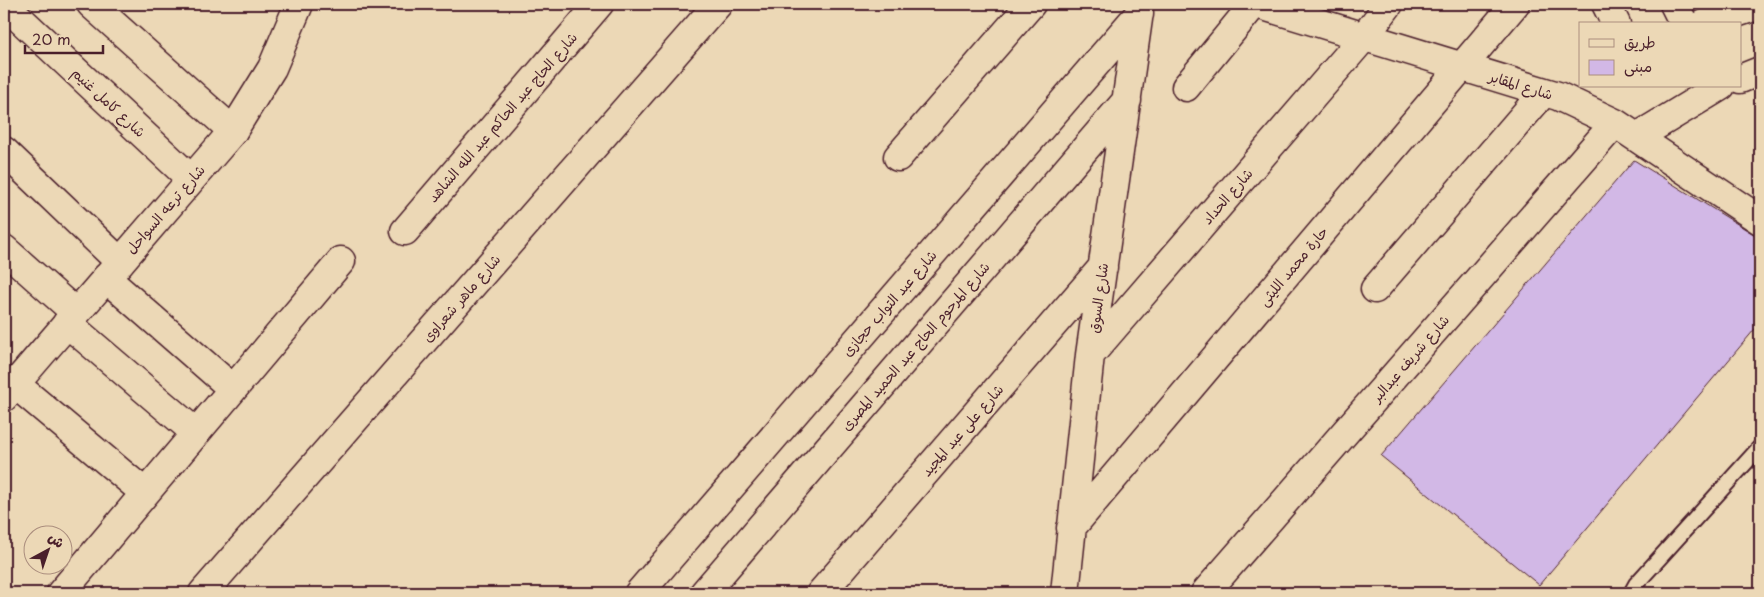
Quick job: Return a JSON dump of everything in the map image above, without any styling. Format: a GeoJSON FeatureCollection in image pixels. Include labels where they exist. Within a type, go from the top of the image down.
{"type":"FeatureCollection","features":[{"type":"Feature","properties":{"kind":"street","name":"شارع كامل غنيم"},"geometry":{"type":"LineString","coordinates":[[4,4],[191,179]]}},
{"type":"Feature","properties":{"kind":"street"},"geometry":{"type":"LineString","coordinates":[[91,4],[233,131]]}},
{"type":"Feature","properties":{"kind":"street","name":"شارع ترعه السواحل"},"geometry":{"type":"LineString","coordinates":[[9,391],[233,131],[272,68],[299,4]]}},
{"type":"Feature","properties":{"kind":"street","name":"شارع الحاج عبد الحاكم عبد الله الشاهد"},"geometry":{"type":"LineString","coordinates":[[405,230],[599,4]]}},
{"type":"Feature","properties":{"kind":"street","name":"شارع ماهر شعراوى"},"geometry":{"type":"LineString","coordinates":[[203,593],[718,4]]}},
{"type":"Feature","properties":{"kind":"street"},"geometry":{"type":"LineString","coordinates":[[898,157],[1031,4]]}},
{"type":"Feature","properties":{"kind":"street"},"geometry":{"type":"LineString","coordinates":[[1186,87],[1256,4]]}},
{"type":"Feature","properties":{"kind":"street","name":"شارع المقابر"},"geometry":{"type":"LineString","coordinates":[[1256,4],[1462,67],[1561,91],[1626,130],[1760,220]]}},
{"type":"Feature","properties":{"kind":"street","name":"شارع الحداد"},"geometry":{"type":"LineString","coordinates":[[1090,355],[1364,37],[1389,4]]}},
{"type":"Feature","properties":{"kind":"street","name":"حارة محمد الليثى"},"geometry":{"type":"LineString","coordinates":[[1071,528],[1515,4]]}},
{"type":"Feature","properties":{"kind":"street"},"geometry":{"type":"LineString","coordinates":[[1606,4],[1615,22]]}},
{"type":"Feature","properties":{"kind":"street"},"geometry":{"type":"LineString","coordinates":[[1674,4],[1683,22]]}},
{"type":"Feature","properties":{"kind":"street"},"geometry":{"type":"LineString","coordinates":[[1709,22],[1760,5]]}},
{"type":"Feature","properties":{"kind":"street","name":"شارع السوق"},"geometry":{"type":"LineString","coordinates":[[1065,593],[1090,355],[1139,9]]}},
{"type":"Feature","properties":{"kind":"street","name":"شارع عبد التواب حجازى"},"geometry":{"type":"LineString","coordinates":[[639,593],[1139,9]]}},
{"type":"Feature","properties":{"kind":"street"},"geometry":{"type":"LineString","coordinates":[[1742,78],[1760,71]]}},
{"type":"Feature","properties":{"kind":"street","name":"شارع شريف عبدالبر"},"geometry":{"type":"LineString","coordinates":[[1204,593],[1626,130],[1717,88]]}},
{"type":"Feature","properties":{"kind":"street"},"geometry":{"type":"LineString","coordinates":[[1375,289],[1561,91]]}},
{"type":"Feature","properties":{"kind":"street","name":"شارع المرحوم الحاج عبد الحميد المصرى"},"geometry":{"type":"LineString","coordinates":[[704,593],[1127,100]]}},
{"type":"Feature","properties":{"kind":"street"},"geometry":{"type":"LineString","coordinates":[[4,150],[113,270],[233,389]]}},
{"type":"Feature","properties":{"kind":"street"},"geometry":{"type":"LineString","coordinates":[[4,249],[72,318],[196,433]]}},
{"type":"Feature","properties":{"kind":"street"},"geometry":{"type":"LineString","coordinates":[[61,593],[341,261]]}},
{"type":"Feature","properties":{"kind":"street","name":"شارع على عبد المجيد"},"geometry":{"type":"LineString","coordinates":[[821,593],[1103,267]]}},
{"type":"Feature","properties":{"kind":"street"},"geometry":{"type":"LineString","coordinates":[[9,391],[145,493]]}},
{"type":"Feature","properties":{"kind":"lane"},"geometry":{"type":"LineString","coordinates":[[1631,593],[1636,584],[1760,447]]}},
{"type":"Feature","properties":{"kind":"building"},"geometry":{"type":"Polygon","coordinates":[[[1634,160],[1760,238],[1760,323],[1539,585],[1381,456],[1634,160]]]}}]}
